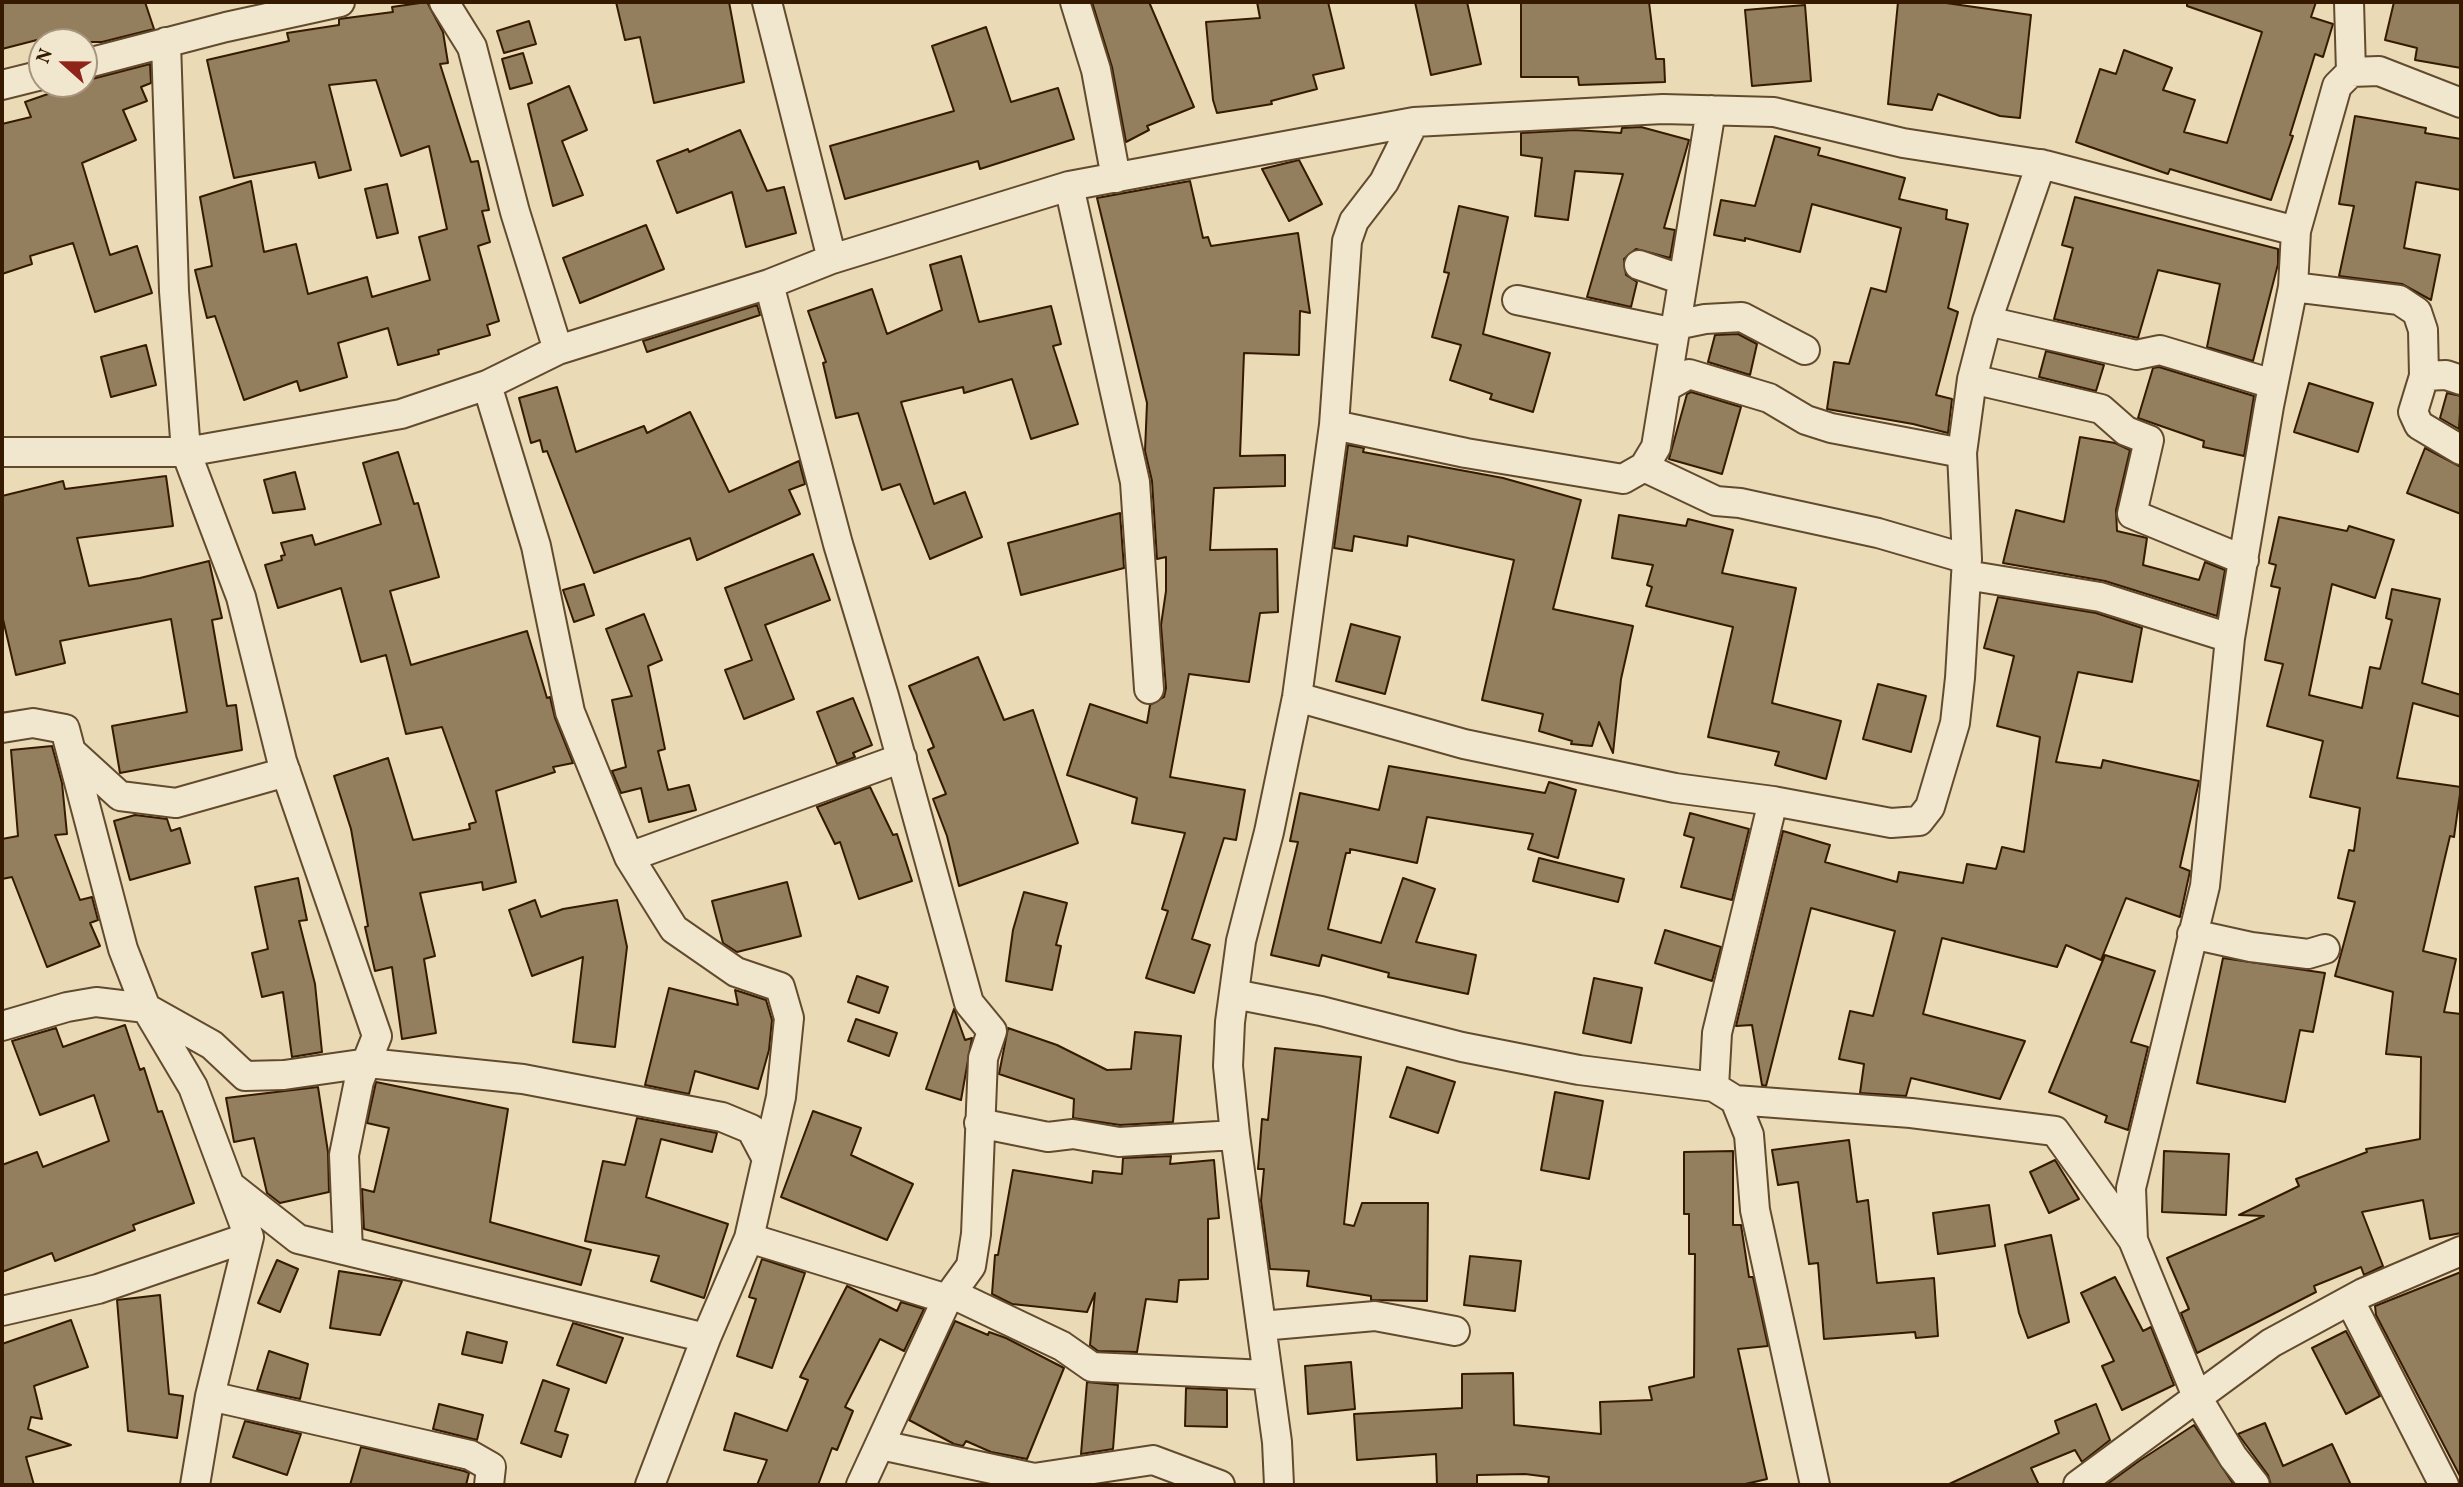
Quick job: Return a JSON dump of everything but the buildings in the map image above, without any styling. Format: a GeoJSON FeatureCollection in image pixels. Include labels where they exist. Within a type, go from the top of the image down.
{"type":"FeatureCollection","features":[{"type":"Feature","properties":{"kind":"street"},"geometry":{"type":"LineString","coordinates":[[98,60],[166,43],[231,14],[340,2]]}},
{"type":"Feature","properties":{"kind":"street"},"geometry":{"type":"LineString","coordinates":[[444,2],[472,47],[515,212],[558,350]]}},
{"type":"Feature","properties":{"kind":"street"},"geometry":{"type":"LineString","coordinates":[[766,2],[832,259]]}},
{"type":"Feature","properties":{"kind":"street"},"geometry":{"type":"LineString","coordinates":[[1075,2],[1096,70],[1116,178]]}},
{"type":"Feature","properties":{"kind":"street"},"geometry":{"type":"LineString","coordinates":[[2348,2],[2351,72]]}},
{"type":"Feature","properties":{"kind":"street"},"geometry":{"type":"LineString","coordinates":[[166,43],[174,291],[186,452],[241,597],[286,772],[377,1036],[359,1082],[344,1155],[348,1251]]}},
{"type":"Feature","properties":{"kind":"street"},"geometry":{"type":"LineString","coordinates":[[2133,1240],[2131,1188],[2205,886],[2230,638],[2273,384],[2293,287],[2296,231],[2337,86],[2351,72],[2379,71],[2461,103]]}},
{"type":"Feature","properties":{"kind":"street"},"geometry":{"type":"LineString","coordinates":[[2,85],[28,78]]}},
{"type":"Feature","properties":{"kind":"street"},"geometry":{"type":"LineString","coordinates":[[2,452],[186,452],[401,414],[487,385],[558,350],[769,284],[832,259],[1069,186],[1413,122],[1663,108],[1774,112],[1903,143],[2041,164],[2296,231]]}},
{"type":"Feature","properties":{"kind":"street"},"geometry":{"type":"LineString","coordinates":[[1334,425],[1466,453],[1623,479],[1644,467],[1656,447],[1711,110]]}},
{"type":"Feature","properties":{"kind":"street"},"geometry":{"type":"LineString","coordinates":[[1279,1485],[1277,1442],[1228,1066],[1234,993],[1241,941],[1269,832],[1297,697],[1334,425],[1347,241],[1354,221],[1384,182],[1413,122]]}},
{"type":"Feature","properties":{"kind":"street"},"geometry":{"type":"LineString","coordinates":[[1297,697],[1464,744],[1675,788],[1891,823],[1919,821],[1930,807],[1955,723],[1966,567],[1962,453],[1972,379],[1987,321],[2041,164]]}},
{"type":"Feature","properties":{"kind":"street"},"geometry":{"type":"LineString","coordinates":[[1069,186],[1135,482],[1149,689]]}},
{"type":"Feature","properties":{"kind":"street"},"geometry":{"type":"LineString","coordinates":[[1639,265],[1684,280]]}},
{"type":"Feature","properties":{"kind":"street"},"geometry":{"type":"LineString","coordinates":[[769,284],[838,544],[902,758],[969,1003],[992,1031],[983,1058],[976,1234],[971,1266],[947,1298],[861,1485]]}},
{"type":"Feature","properties":{"kind":"street"},"geometry":{"type":"LineString","coordinates":[[2293,287],[2399,300],[2417,312],[2423,330],[2424,376],[2413,412],[2419,425],[2461,450]]}},
{"type":"Feature","properties":{"kind":"street"},"geometry":{"type":"LineString","coordinates":[[1517,300],[1675,329],[1705,319],[1742,317],[1805,350]]}},
{"type":"Feature","properties":{"kind":"street"},"geometry":{"type":"LineString","coordinates":[[1987,321],[2136,355],[2160,350],[2273,384]]}},
{"type":"Feature","properties":{"kind":"street"},"geometry":{"type":"LineString","coordinates":[[1666,387],[1689,374],[1769,398],[1806,420],[1831,428],[1962,453]]}},
{"type":"Feature","properties":{"kind":"street"},"geometry":{"type":"LineString","coordinates":[[2424,376],[2446,375],[2461,380]]}},
{"type":"Feature","properties":{"kind":"street"},"geometry":{"type":"LineString","coordinates":[[1972,379],[2101,409],[2126,431],[2149,440],[2132,514],[2244,560]]}},
{"type":"Feature","properties":{"kind":"street"},"geometry":{"type":"LineString","coordinates":[[487,385],[536,546],[570,712],[629,857],[674,929],[736,972],[780,987],[789,1018],[781,1097],[749,1238],[706,1338],[650,1485]]}},
{"type":"Feature","properties":{"kind":"street"},"geometry":{"type":"LineString","coordinates":[[1644,467],[1716,501],[1740,503],[1878,533],[1966,567],[2100,597],[2230,638]]}},
{"type":"Feature","properties":{"kind":"street"},"geometry":{"type":"LineString","coordinates":[[2,728],[33,723],[65,729],[74,754],[83,803],[108,885],[122,949],[146,1008],[193,1087],[232,1187],[248,1237],[210,1396],[195,1485]]}},
{"type":"Feature","properties":{"kind":"street"},"geometry":{"type":"LineString","coordinates":[[74,754],[120,796],[176,803],[286,772]]}},
{"type":"Feature","properties":{"kind":"street"},"geometry":{"type":"LineString","coordinates":[[629,857],[902,758]]}},
{"type":"Feature","properties":{"kind":"street"},"geometry":{"type":"LineString","coordinates":[[1773,802],[1717,1033],[1725,1094],[1749,1135],[1755,1210],[1815,1485]]}},
{"type":"Feature","properties":{"kind":"street"},"geometry":{"type":"LineString","coordinates":[[2192,934],[2251,947],[2308,954],[2325,949]]}},
{"type":"Feature","properties":{"kind":"street"},"geometry":{"type":"LineString","coordinates":[[1234,993],[1321,1011],[1462,1047],[1579,1070],[1725,1094],[2055,1131],[2133,1240],[2198,1399],[2233,1457],[2255,1485]]}},
{"type":"Feature","properties":{"kind":"street"},"geometry":{"type":"LineString","coordinates":[[2,1026],[67,1006],[96,1002],[146,1008],[212,1045],[245,1076],[284,1075],[368,1063],[523,1079],[722,1117],[751,1129],[767,1160]]}},
{"type":"Feature","properties":{"kind":"street"},"geometry":{"type":"LineString","coordinates":[[979,1123],[1048,1137],[1073,1134],[1119,1142],[1235,1135]]}},
{"type":"Feature","properties":{"kind":"street"},"geometry":{"type":"LineString","coordinates":[[232,1187],[298,1239],[706,1338]]}},
{"type":"Feature","properties":{"kind":"street"},"geometry":{"type":"LineString","coordinates":[[2,1311],[98,1289],[248,1237]]}},
{"type":"Feature","properties":{"kind":"street"},"geometry":{"type":"LineString","coordinates":[[749,1238],[947,1298],[959,1297],[1062,1346],[1092,1367],[1267,1375]]}},
{"type":"Feature","properties":{"kind":"street"},"geometry":{"type":"LineString","coordinates":[[2078,1485],[2272,1343],[2350,1301],[2461,1251]]}},
{"type":"Feature","properties":{"kind":"street"},"geometry":{"type":"LineString","coordinates":[[2350,1301],[2444,1485]]}},
{"type":"Feature","properties":{"kind":"street"},"geometry":{"type":"LineString","coordinates":[[1261,1326],[1374,1316],[1455,1331]]}},
{"type":"Feature","properties":{"kind":"street"},"geometry":{"type":"LineString","coordinates":[[210,1396],[470,1455],[491,1467],[489,1485]]}},
{"type":"Feature","properties":{"kind":"street"},"geometry":{"type":"LineString","coordinates":[[881,1444],[1043,1482],[1153,1460],[1220,1485]]}}]}
